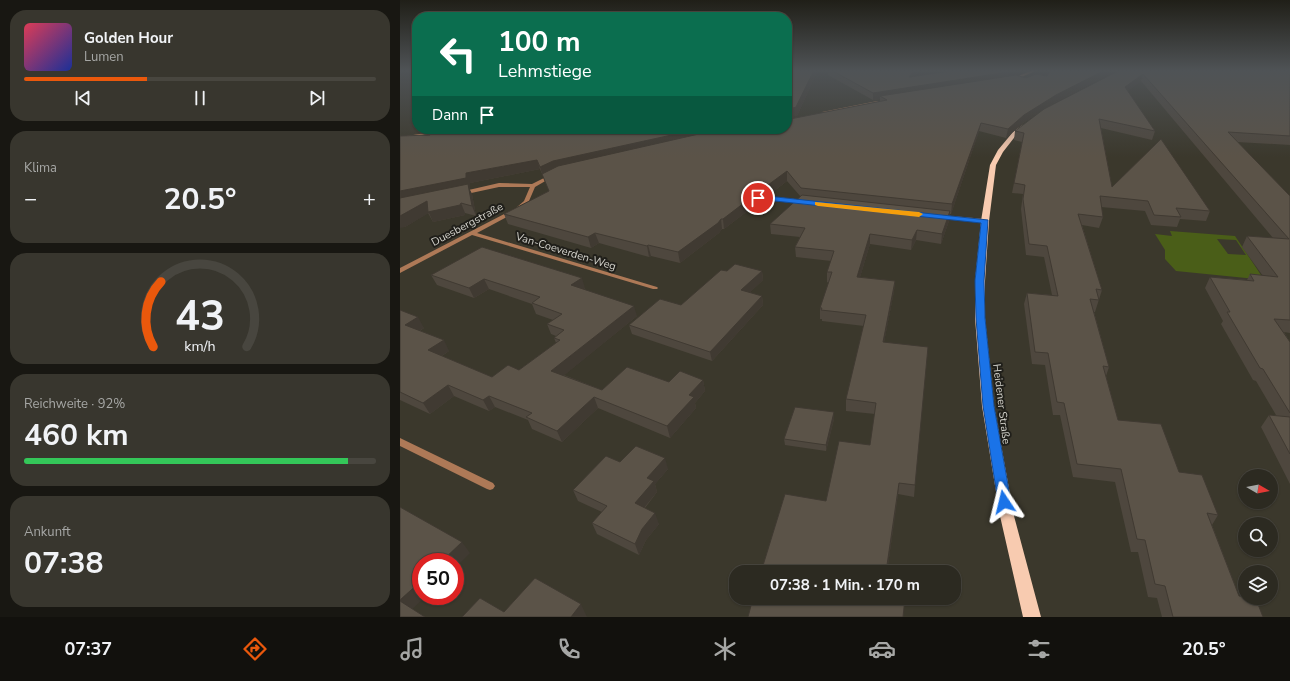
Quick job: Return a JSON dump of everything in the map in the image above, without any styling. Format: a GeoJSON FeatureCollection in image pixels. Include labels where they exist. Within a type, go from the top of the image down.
{"type":"FeatureCollection","features":[{"type":"Feature","properties":{"kind":"main road","name":"Heidener Straße"},"geometry":{"type":"LineString","coordinates":[[1032,617],[1007,516],[988,406],[980,318],[980,281],[985,221],[993,165],[1000,151],[1015,133],[1037,117]]}},
{"type":"Feature","properties":{"kind":"street"},"geometry":{"type":"LineString","coordinates":[[821,113],[880,102]]}},
{"type":"Feature","properties":{"kind":"street"},"geometry":{"type":"LineString","coordinates":[[400,138],[425,134]]}},
{"type":"Feature","properties":{"kind":"street","name":"Duesbergstraße"},"geometry":{"type":"LineString","coordinates":[[454,195],[499,185],[533,186],[558,173]]}},
{"type":"Feature","properties":{"kind":"street","name":"Duesbergstraße"},"geometry":{"type":"LineString","coordinates":[[400,271],[525,204],[533,186]]}},
{"type":"Feature","properties":{"kind":"street"},"geometry":{"type":"LineString","coordinates":[[758,198],[813,203]]}},
{"type":"Feature","properties":{"kind":"street"},"geometry":{"type":"LineString","coordinates":[[938,216],[985,221]]}},
{"type":"Feature","properties":{"kind":"street","name":"Van-Coeverden-Weg"},"geometry":{"type":"LineString","coordinates":[[471,233],[655,288]]}},
{"type":"Feature","properties":{"kind":"street"},"geometry":{"type":"LineString","coordinates":[[400,442],[490,486]]}},
{"type":"Feature","properties":{"kind":"green space"},"geometry":{"type":"Polygon","coordinates":[[[1170,231],[1235,236],[1261,275],[1256,279],[1176,271],[1165,259],[1165,250],[1155,234],[1172,236],[1170,231]],[[1217,239],[1228,254],[1246,255],[1236,240],[1217,239]]]}},
{"type":"Feature","properties":{"kind":"building"},"geometry":{"type":"Polygon","coordinates":[[[792,99],[800,99],[796,107],[792,108],[792,99]]]}},
{"type":"Feature","properties":{"kind":"building"},"geometry":{"type":"Polygon","coordinates":[[[885,99],[1050,99],[1024,115],[1008,129],[981,123],[952,204],[801,188],[787,171],[768,185],[754,185],[754,189],[761,190],[678,252],[595,233],[588,237],[504,214],[549,191],[542,174],[558,166],[699,134],[792,134],[792,119],[887,100],[885,99]]]}},
{"type":"Feature","properties":{"kind":"building"},"geometry":{"type":"Polygon","coordinates":[[[1064,99],[1133,99],[1155,131],[1099,119],[1112,187],[1161,139],[1210,211],[1176,208],[1181,217],[1154,215],[1148,201],[1100,196],[1103,217],[1078,214],[1102,290],[1096,289],[1099,300],[1090,299],[1109,367],[1103,366],[1118,420],[1161,424],[1179,472],[1202,475],[1218,515],[1207,513],[1238,593],[1238,605],[1258,605],[1263,617],[1173,617],[1165,586],[1155,584],[1145,540],[1137,539],[1121,469],[1077,464],[1064,403],[1057,402],[1048,353],[1035,352],[1027,293],[1058,296],[1047,246],[1029,244],[1023,199],[1025,185],[1014,183],[1024,133],[1015,131],[1044,109],[1064,99]]]}},
{"type":"Feature","properties":{"kind":"building"},"geometry":{"type":"Polygon","coordinates":[[[1165,99],[1290,99],[1290,136],[1228,132],[1290,196],[1290,320],[1274,319],[1290,342],[1290,413],[1263,369],[1260,368],[1227,312],[1230,312],[1210,277],[1254,281],[1250,274],[1278,277],[1247,236],[1289,239],[1165,99]]]}},
{"type":"Feature","properties":{"kind":"building"},"geometry":{"type":"Polygon","coordinates":[[[676,134],[553,161],[540,167],[537,160],[466,173],[466,178],[400,191],[400,136],[676,134]]]}},
{"type":"Feature","properties":{"kind":"building"},"geometry":{"type":"Polygon","coordinates":[[[468,184],[472,206],[461,203],[460,205],[428,212],[427,201],[400,216],[400,198],[468,184]]]}},
{"type":"Feature","properties":{"kind":"building"},"geometry":{"type":"Polygon","coordinates":[[[802,195],[950,211],[942,234],[917,230],[912,240],[870,234],[857,277],[895,281],[883,342],[928,347],[915,485],[899,483],[887,565],[763,565],[785,494],[826,501],[839,441],[870,445],[876,403],[846,399],[866,315],[821,310],[822,308],[820,308],[832,272],[827,272],[834,251],[795,247],[805,228],[770,224],[802,195]]]}},
{"type":"Feature","properties":{"kind":"building"},"geometry":{"type":"Polygon","coordinates":[[[482,247],[582,278],[571,285],[634,306],[551,371],[602,390],[627,367],[669,382],[680,371],[703,380],[689,395],[694,397],[667,426],[594,397],[557,431],[526,417],[532,413],[489,396],[483,400],[448,385],[423,403],[400,392],[400,310],[418,317],[405,325],[444,340],[428,350],[492,377],[508,365],[519,370],[560,340],[554,338],[564,330],[547,324],[562,314],[532,303],[540,297],[484,279],[469,288],[431,275],[482,247]]]}},
{"type":"Feature","properties":{"kind":"building"},"geometry":{"type":"Polygon","coordinates":[[[735,264],[762,271],[741,290],[762,296],[710,352],[629,325],[660,299],[681,305],[721,270],[727,271],[735,264]]]}},
{"type":"Feature","properties":{"kind":"building"},"geometry":{"type":"Polygon","coordinates":[[[795,407],[834,412],[826,445],[784,439],[795,407]]]}},
{"type":"Feature","properties":{"kind":"building"},"geometry":{"type":"Polygon","coordinates":[[[1269,415],[1290,417],[1290,454],[1269,415]]]}},
{"type":"Feature","properties":{"kind":"building"},"geometry":{"type":"Polygon","coordinates":[[[636,446],[665,458],[647,478],[654,481],[635,503],[655,513],[642,529],[635,544],[592,523],[607,506],[573,490],[606,456],[620,462],[636,446]]]}},
{"type":"Feature","properties":{"kind":"building"},"geometry":{"type":"Polygon","coordinates":[[[400,507],[462,542],[450,553],[412,553],[412,589],[400,600],[400,507]]]}},
{"type":"Feature","properties":{"kind":"building"},"geometry":{"type":"Polygon","coordinates":[[[535,578],[581,604],[571,617],[462,617],[480,598],[504,612],[535,578]]]}},
{"type":"Feature","properties":{"kind":"building"},"geometry":{"type":"Polygon","coordinates":[[[400,601],[425,617],[400,617],[400,601]]]}},
{"type":"Feature","properties":{"kind":"building"},"geometry":{"type":"Polygon","coordinates":[[[751,605],[904,605],[903,617],[748,617],[751,605]]]}},
{"type":"Feature","properties":{"kind":"slow traffic"},"geometry":{"type":"LineString","coordinates":[[818,204],[919,214]]}},
{"type":"Feature","properties":{"kind":"route"},"geometry":{"type":"LineString","coordinates":[[758,198],[985,221],[980,281],[980,318],[988,406],[1004,502]]}}]}
